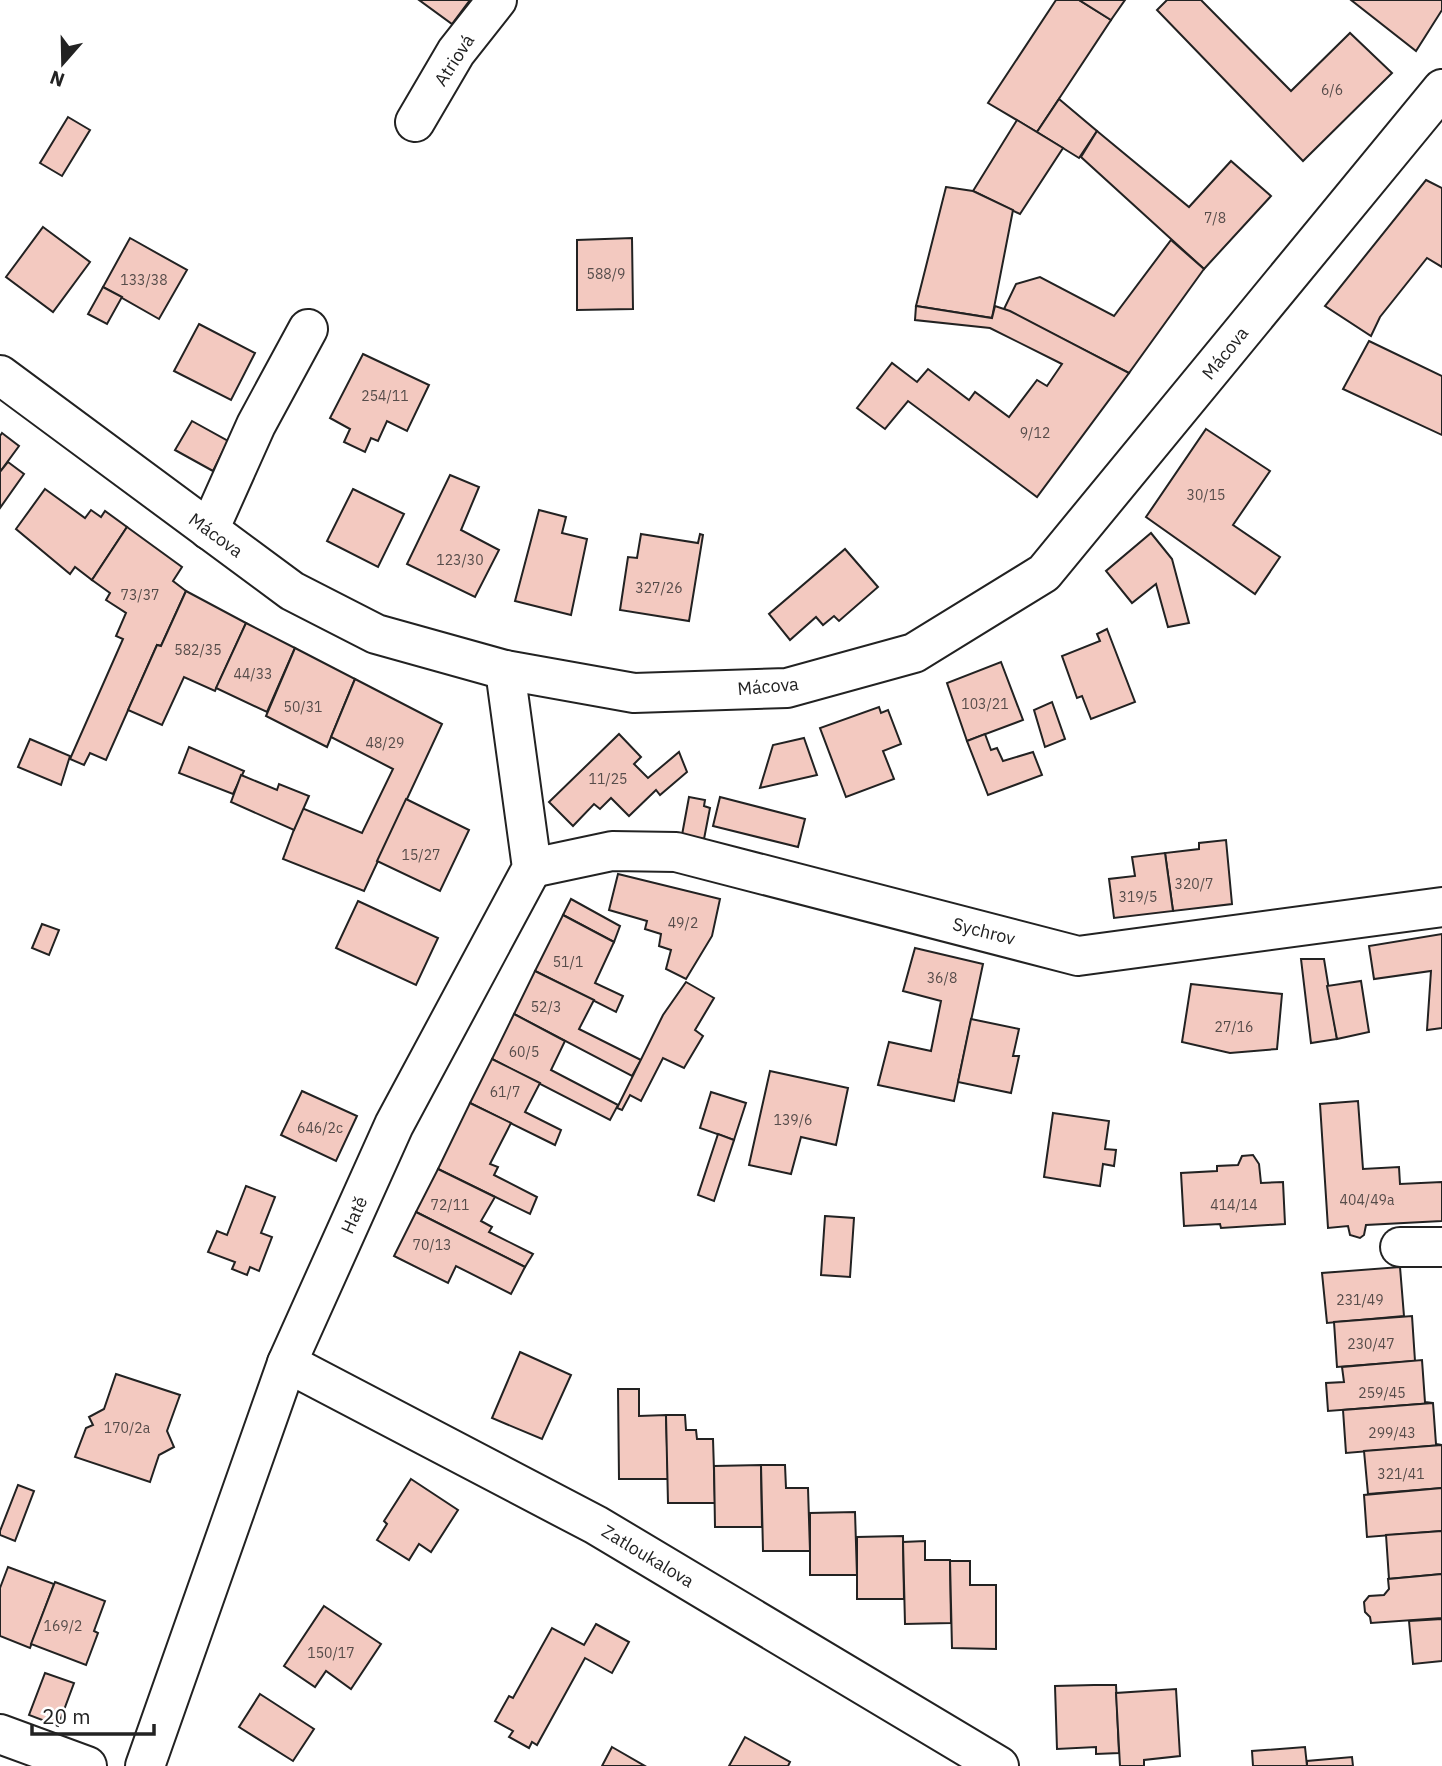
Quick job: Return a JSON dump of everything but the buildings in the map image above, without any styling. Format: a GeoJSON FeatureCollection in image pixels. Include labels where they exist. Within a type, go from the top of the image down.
{"type":"FeatureCollection","features":[{"type":"Feature","properties":{"kind":"street","name":"Atriová"},"geometry":{"type":"LineString","coordinates":[[415,122],[456,52],[496,0]]}},
{"type":"Feature","properties":{"kind":"street","name":"Mácova"},"geometry":{"type":"LineString","coordinates":[[0,376],[292,591],[376,634],[505,670],[635,693],[787,688],[914,653],[1044,573],[1435,109]]}},
{"type":"Feature","properties":{"kind":"street"},"geometry":{"type":"LineString","coordinates":[[209,530],[256,425],[308,329]]}},
{"type":"Feature","properties":{"kind":"street"},"geometry":{"type":"LineString","coordinates":[[505,670],[532,868]]}},
{"type":"Feature","properties":{"kind":"street","name":"Sychrov"},"geometry":{"type":"LineString","coordinates":[[532,868],[612,851],[676,852],[1078,956],[1442,907]]}},
{"type":"Feature","properties":{"kind":"street","name":"Hatě"},"geometry":{"type":"LineString","coordinates":[[145,1766],[287,1363],[394,1125],[532,868]]}},
{"type":"Feature","properties":{"kind":"street"},"geometry":{"type":"LineString","coordinates":[[1401,1247],[1442,1247]]}},
{"type":"Feature","properties":{"kind":"street","name":"Zatloukalova"},"geometry":{"type":"LineString","coordinates":[[287,1363],[596,1525],[999,1766]]}},
{"type":"Feature","properties":{"kind":"street"},"geometry":{"type":"LineString","coordinates":[[0,1734],[87,1766]]}}]}
